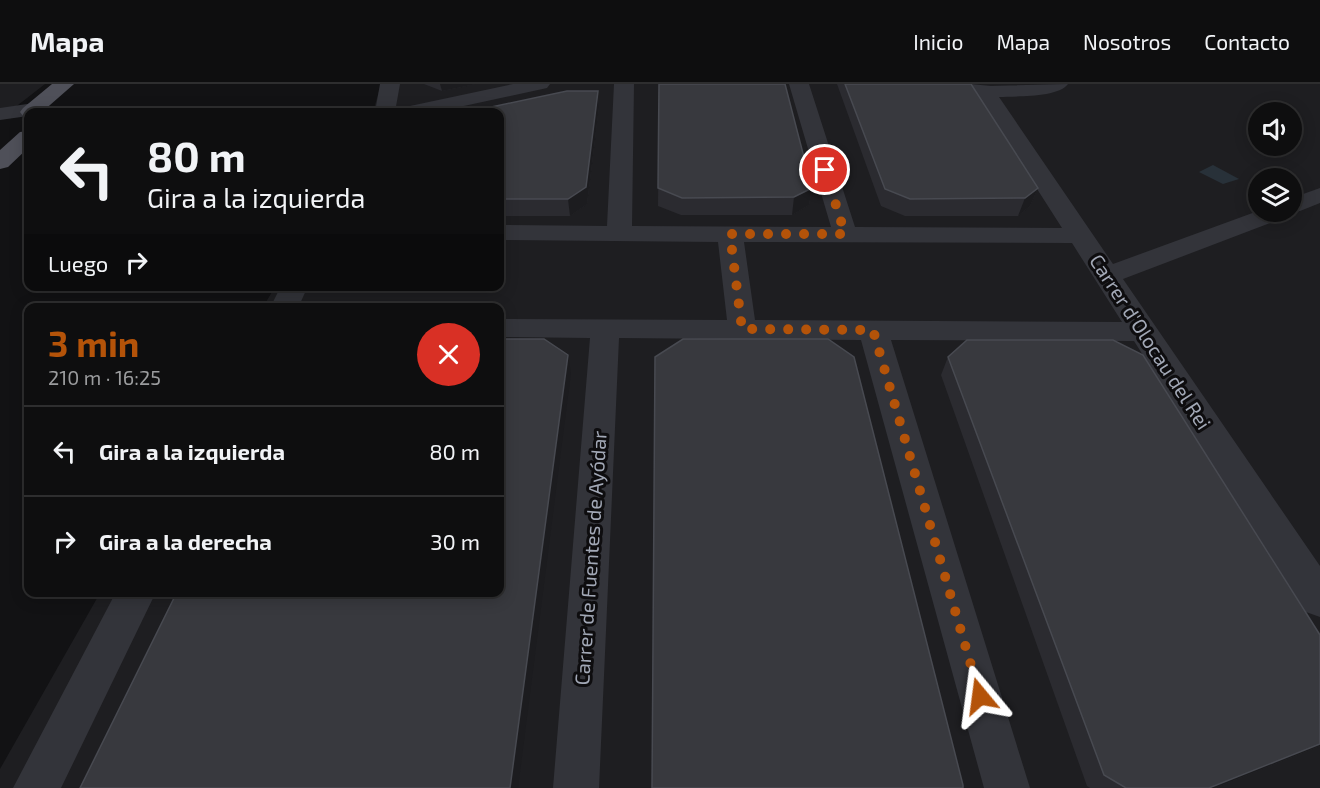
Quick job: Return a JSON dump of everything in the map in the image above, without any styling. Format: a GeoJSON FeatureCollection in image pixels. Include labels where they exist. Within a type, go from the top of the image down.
{"type":"FeatureCollection","features":[{"type":"Feature","properties":{"kind":"main road"},"geometry":{"type":"LineString","coordinates":[[38,108],[72,88]]}},
{"type":"Feature","properties":{"kind":"main road"},"geometry":{"type":"LineString","coordinates":[[59,108],[72,88]]}},
{"type":"Feature","properties":{"kind":"main road"},"geometry":{"type":"LineString","coordinates":[[0,138],[24,118]]}},
{"type":"Feature","properties":{"kind":"main road"},"geometry":{"type":"LineString","coordinates":[[0,162],[24,141]]}},
{"type":"Feature","properties":{"kind":"street"},"geometry":{"type":"LineString","coordinates":[[386,108],[390,84]]}},
{"type":"Feature","properties":{"kind":"street"},"geometry":{"type":"LineString","coordinates":[[429,108],[540,84]]}},
{"type":"Feature","properties":{"kind":"street"},"geometry":{"type":"LineString","coordinates":[[619,234],[624,84]]}},
{"type":"Feature","properties":{"kind":"street"},"geometry":{"type":"LineString","coordinates":[[799,84],[845,234]]}},
{"type":"Feature","properties":{"kind":"street"},"geometry":{"type":"LineString","coordinates":[[983,88],[1041,88],[1058,84]]}},
{"type":"Feature","properties":{"kind":"street","name":"Carrer d'Olocau del Rei"},"geometry":{"type":"LineString","coordinates":[[983,88],[1320,599]]}},
{"type":"Feature","properties":{"kind":"street"},"geometry":{"type":"LineString","coordinates":[[0,114],[24,112]]}},
{"type":"Feature","properties":{"kind":"street"},"geometry":{"type":"LineString","coordinates":[[1302,202],[1320,195]]}},
{"type":"Feature","properties":{"kind":"street"},"geometry":{"type":"LineString","coordinates":[[1106,276],[1250,222]]}},
{"type":"Feature","properties":{"kind":"street"},"geometry":{"type":"LineString","coordinates":[[504,233],[1080,236]]}},
{"type":"Feature","properties":{"kind":"street"},"geometry":{"type":"LineString","coordinates":[[730,234],[742,329]]}},
{"type":"Feature","properties":{"kind":"street"},"geometry":{"type":"LineString","coordinates":[[504,328],[1143,332]]}},
{"type":"Feature","properties":{"kind":"street","name":"Carrer de Fuentes de Ayódar"},"geometry":{"type":"LineString","coordinates":[[576,788],[605,328]]}},
{"type":"Feature","properties":{"kind":"street"},"geometry":{"type":"LineString","coordinates":[[873,330],[1007,788]]}},
{"type":"Feature","properties":{"kind":"street"},"geometry":{"type":"LineString","coordinates":[[36,788],[134,597]]}},
{"type":"Feature","properties":{"kind":"shaded area"},"geometry":{"type":"Polygon","coordinates":[[[0,84],[45,84],[0,119],[0,84]]]}},
{"type":"Feature","properties":{"kind":"shaded area"},"geometry":{"type":"Polygon","coordinates":[[[381,84],[1320,84],[1320,788],[0,788],[0,769],[98,597],[504,597],[504,303],[265,303],[273,291],[504,291],[504,108],[374,108],[381,84]]]}},
{"type":"Feature","properties":{"kind":"shaded area"},"geometry":{"type":"Polygon","coordinates":[[[1213,165],[1239,179],[1223,184],[1199,172],[1213,165]]]}},
{"type":"Feature","properties":{"kind":"building"},"geometry":{"type":"Polygon","coordinates":[[[659,84],[785,84],[812,188],[794,197],[682,198],[658,188],[659,84]]]}},
{"type":"Feature","properties":{"kind":"building"},"geometry":{"type":"Polygon","coordinates":[[[845,84],[971,84],[1038,188],[1025,198],[910,199],[885,189],[845,84]]]}},
{"type":"Feature","properties":{"kind":"building"},"geometry":{"type":"Polygon","coordinates":[[[567,91],[598,91],[586,187],[568,199],[504,199],[504,108],[487,108],[567,91]]]}},
{"type":"Feature","properties":{"kind":"building"},"geometry":{"type":"Polygon","coordinates":[[[504,339],[544,339],[568,355],[510,788],[80,788],[175,597],[504,597],[504,339]]]}},
{"type":"Feature","properties":{"kind":"building"},"geometry":{"type":"Polygon","coordinates":[[[683,339],[828,339],[854,357],[963,788],[652,788],[655,357],[683,339]]]}},
{"type":"Feature","properties":{"kind":"building"},"geometry":{"type":"Polygon","coordinates":[[[967,340],[1113,340],[1143,355],[1320,635],[1320,744],[1209,788],[1126,788],[1104,775],[948,357],[967,340]]]}},
{"type":"Feature","properties":{"kind":"route"},"geometry":{"type":"LineString","coordinates":[[825,170],[845,234],[730,234],[742,329],[873,330],[980,696]]}}]}
